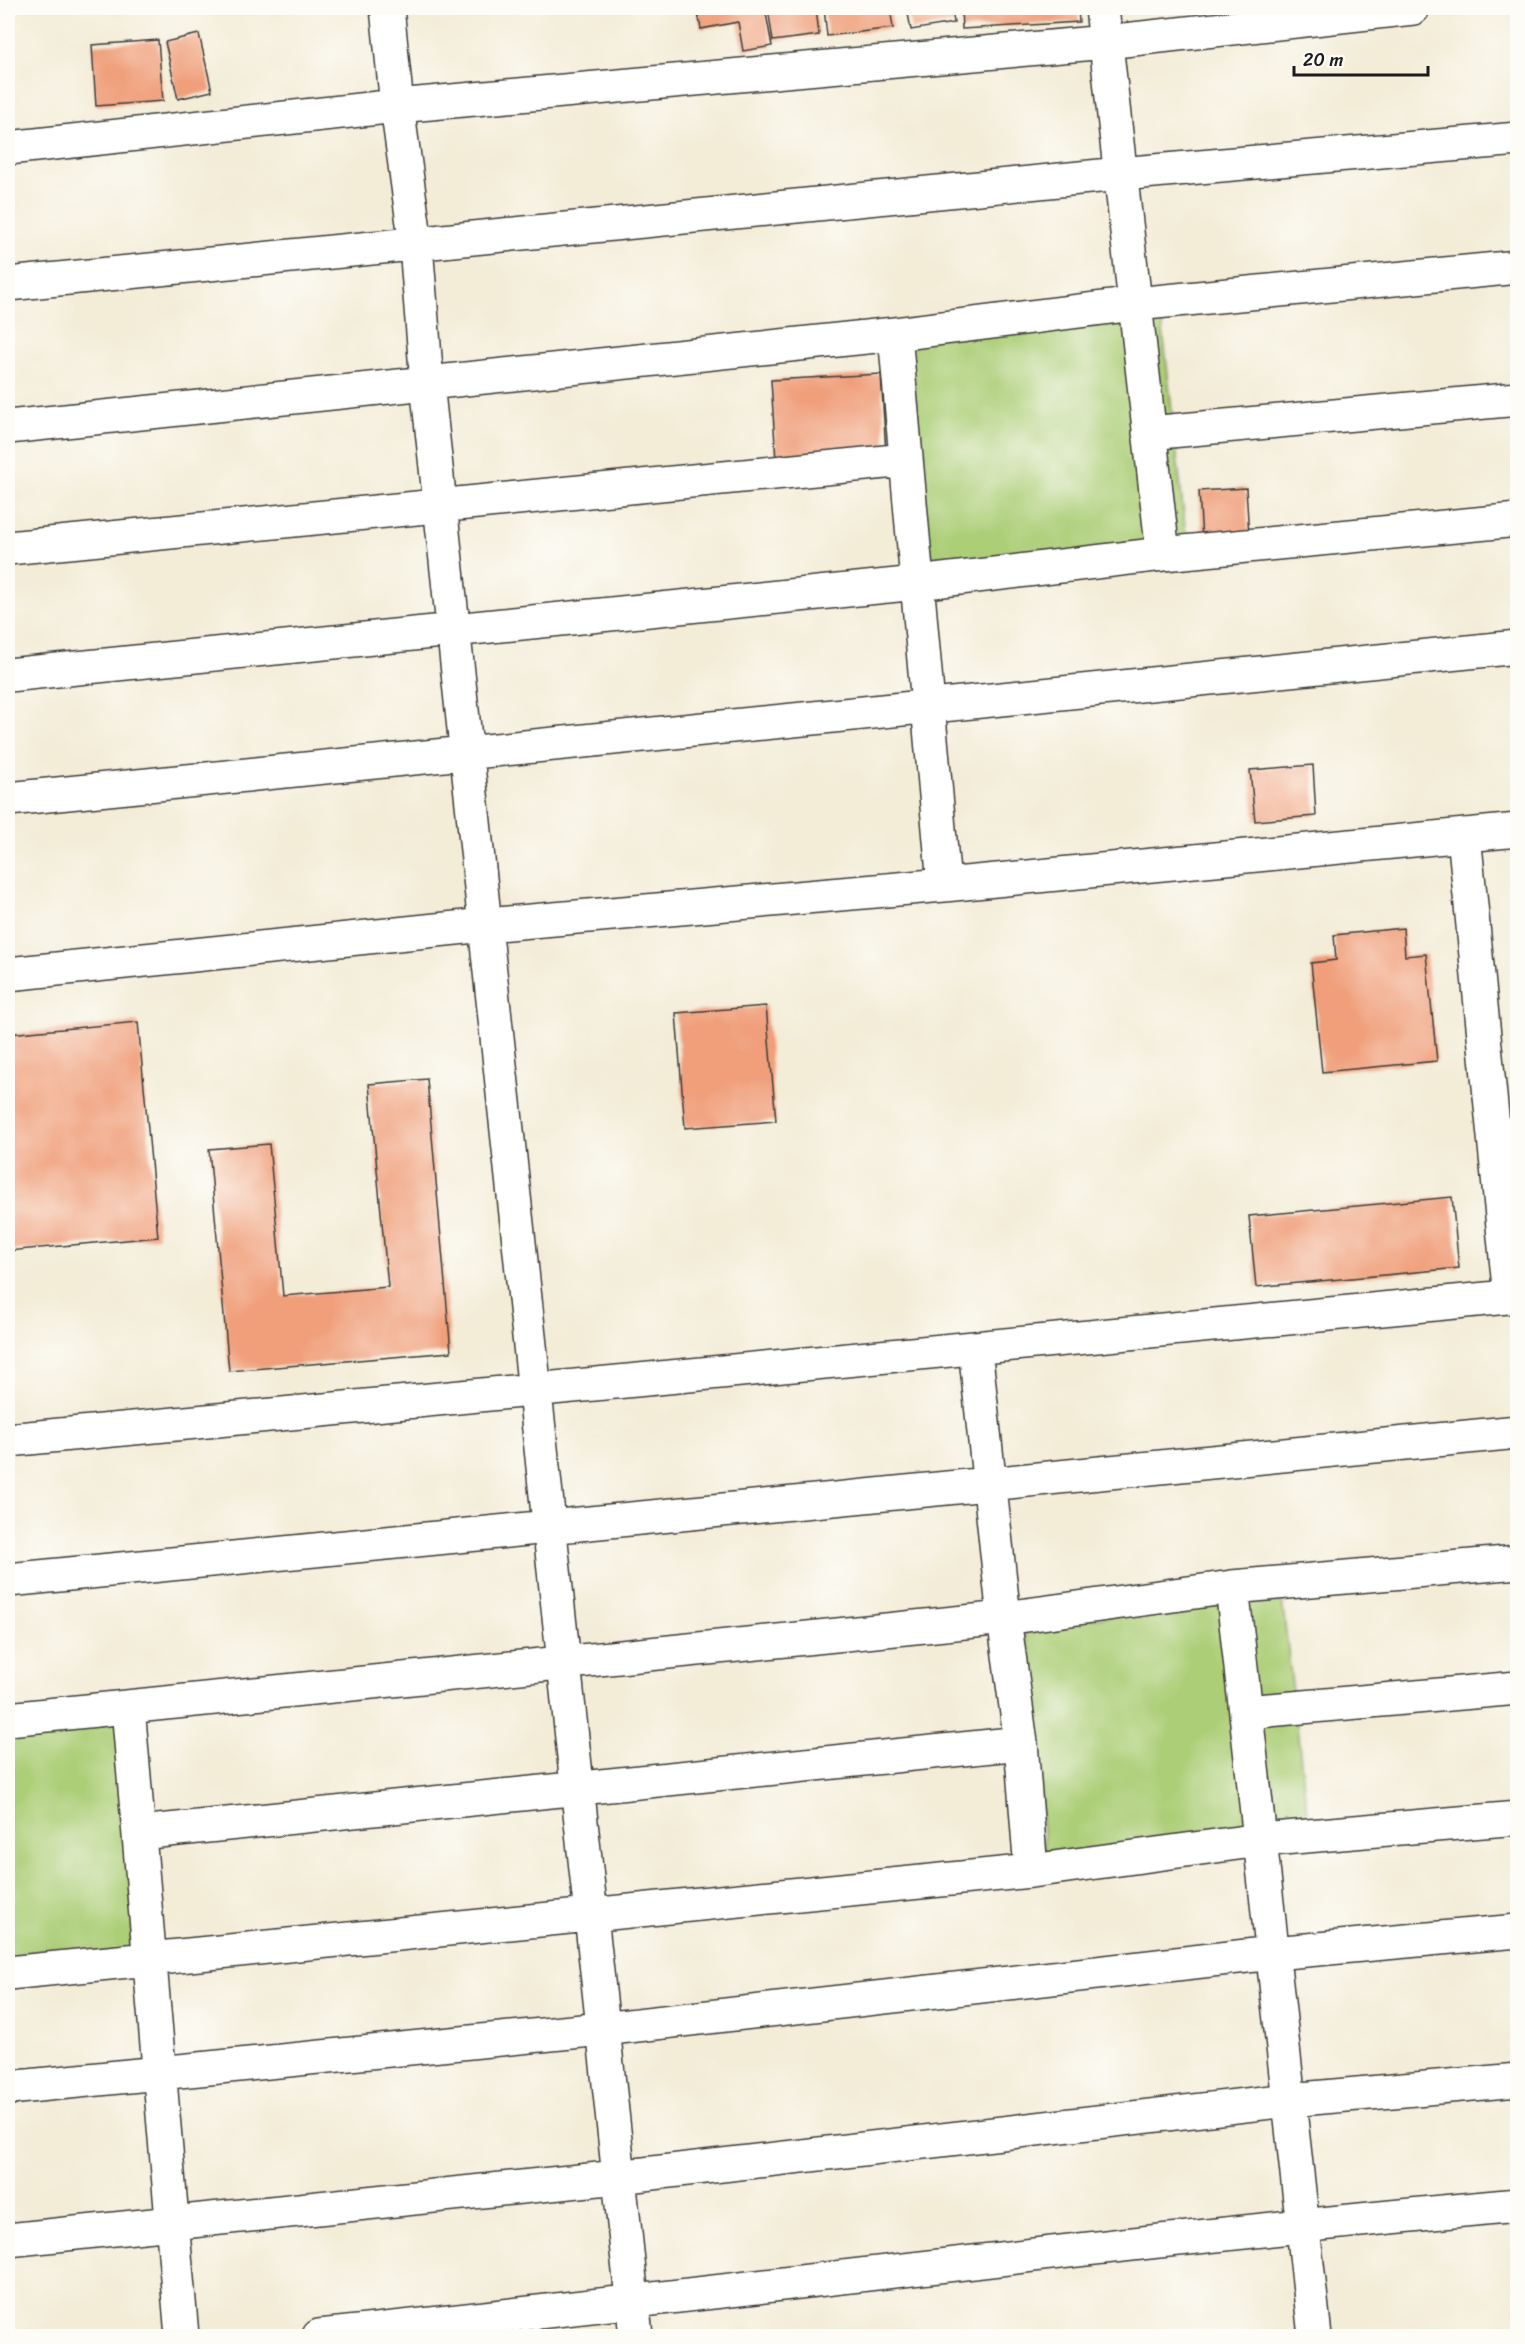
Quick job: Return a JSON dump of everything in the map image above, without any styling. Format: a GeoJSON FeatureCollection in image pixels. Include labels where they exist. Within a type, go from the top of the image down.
{"type":"FeatureCollection","features":[{"type":"Feature","properties":{"kind":"street"},"geometry":{"type":"LineString","coordinates":[[387,8],[397,106],[416,245],[427,383],[636,2337]]}},
{"type":"Feature","properties":{"kind":"street"},"geometry":{"type":"LineString","coordinates":[[1102,8],[1163,554]]}},
{"type":"Feature","properties":{"kind":"street"},"geometry":{"type":"LineString","coordinates":[[8,148],[397,106],[1106,42],[1413,8]]}},
{"type":"Feature","properties":{"kind":"street"},"geometry":{"type":"LineString","coordinates":[[8,284],[1120,174],[1518,139]]}},
{"type":"Feature","properties":{"kind":"street"},"geometry":{"type":"LineString","coordinates":[[8,427],[895,334],[1135,304],[1518,267]]}},
{"type":"Feature","properties":{"kind":"street"},"geometry":{"type":"LineString","coordinates":[[895,334],[944,885]]}},
{"type":"Feature","properties":{"kind":"street"},"geometry":{"type":"LineString","coordinates":[[1149,433],[1518,399]]}},
{"type":"Feature","properties":{"kind":"street"},"geometry":{"type":"LineString","coordinates":[[8,548],[906,460]]}},
{"type":"Feature","properties":{"kind":"street"},"geometry":{"type":"LineString","coordinates":[[8,675],[917,583],[1163,554],[1518,520]]}},
{"type":"Feature","properties":{"kind":"street"},"geometry":{"type":"LineString","coordinates":[[8,799],[1518,647]]}},
{"type":"Feature","properties":{"kind":"street"},"geometry":{"type":"LineString","coordinates":[[8,974],[485,925],[944,885],[1518,830]]}},
{"type":"Feature","properties":{"kind":"street"},"geometry":{"type":"LineString","coordinates":[[8,1440],[1514,1297],[1464,835]]}},
{"type":"Feature","properties":{"kind":"street"},"geometry":{"type":"LineString","coordinates":[[975,1348],[992,1483],[1004,1618],[1021,1743],[1031,1870]]}},
{"type":"Feature","properties":{"kind":"street"},"geometry":{"type":"LineString","coordinates":[[8,1580],[1518,1432]]}},
{"type":"Feature","properties":{"kind":"street"},"geometry":{"type":"LineString","coordinates":[[8,1719],[1004,1618],[1232,1587],[1518,1562]]}},
{"type":"Feature","properties":{"kind":"street"},"geometry":{"type":"LineString","coordinates":[[1232,1587],[1315,2337]]}},
{"type":"Feature","properties":{"kind":"street"},"geometry":{"type":"LineString","coordinates":[[1246,1712],[1518,1688]]}},
{"type":"Feature","properties":{"kind":"street"},"geometry":{"type":"LineString","coordinates":[[128,1707],[182,2337]]}},
{"type":"Feature","properties":{"kind":"street"},"geometry":{"type":"LineString","coordinates":[[139,1833],[1021,1743]]}},
{"type":"Feature","properties":{"kind":"street"},"geometry":{"type":"LineString","coordinates":[[8,1973],[1031,1870],[1260,1840],[1518,1818]]}},
{"type":"Feature","properties":{"kind":"street"},"geometry":{"type":"LineString","coordinates":[[8,2088],[602,2029],[1273,1953],[1518,1931]]}},
{"type":"Feature","properties":{"kind":"street"},"geometry":{"type":"LineString","coordinates":[[8,2240],[618,2177],[1289,2100],[1518,2080]]}},
{"type":"Feature","properties":{"kind":"street"},"geometry":{"type":"LineString","coordinates":[[319,2337],[632,2303],[1303,2224],[1518,2205]]}},
{"type":"Feature","properties":{"kind":"green space"},"geometry":{"type":"Polygon","coordinates":[[[1161,313],[1187,544],[923,568],[902,338],[1161,313]]]}},
{"type":"Feature","properties":{"kind":"green space"},"geometry":{"type":"Polygon","coordinates":[[[1282,1599],[1309,1830],[1045,1854],[1024,1625],[1282,1599]]]}},
{"type":"Feature","properties":{"kind":"green space"},"geometry":{"type":"Polygon","coordinates":[[[117,1718],[143,1950],[8,1962],[8,1729],[117,1718]]]}},
{"type":"Feature","properties":{"kind":"building"},"geometry":{"type":"Polygon","coordinates":[[[697,8],[765,8],[772,46],[743,51],[738,22],[701,29],[697,8]]]}},
{"type":"Feature","properties":{"kind":"building"},"geometry":{"type":"Polygon","coordinates":[[[768,8],[816,8],[819,35],[773,41],[768,8]]]}},
{"type":"Feature","properties":{"kind":"building"},"geometry":{"type":"Polygon","coordinates":[[[824,8],[890,8],[893,28],[827,36],[824,8]]]}},
{"type":"Feature","properties":{"kind":"building"},"geometry":{"type":"Polygon","coordinates":[[[907,8],[952,8],[954,23],[911,30],[907,8]]]}},
{"type":"Feature","properties":{"kind":"building"},"geometry":{"type":"Polygon","coordinates":[[[961,8],[1078,8],[1079,22],[962,29],[961,8]]]}},
{"type":"Feature","properties":{"kind":"building"},"geometry":{"type":"Polygon","coordinates":[[[199,34],[212,91],[178,99],[165,42],[199,34]]]}},
{"type":"Feature","properties":{"kind":"building"},"geometry":{"type":"Polygon","coordinates":[[[158,40],[163,101],[96,106],[92,45],[158,40]]]}},
{"type":"Feature","properties":{"kind":"building"},"geometry":{"type":"Polygon","coordinates":[[[881,374],[886,453],[776,461],[771,380],[881,374]]]}},
{"type":"Feature","properties":{"kind":"building"},"geometry":{"type":"Polygon","coordinates":[[[1246,488],[1249,536],[1202,539],[1199,491],[1246,488]]]}},
{"type":"Feature","properties":{"kind":"building"},"geometry":{"type":"Polygon","coordinates":[[[1313,765],[1316,816],[1255,821],[1250,770],[1313,765]]]}},
{"type":"Feature","properties":{"kind":"building"},"geometry":{"type":"Polygon","coordinates":[[[1403,928],[1405,956],[1426,954],[1437,1061],[1322,1072],[1311,963],[1336,960],[1334,935],[1403,928]]]}},
{"type":"Feature","properties":{"kind":"building"},"geometry":{"type":"Polygon","coordinates":[[[766,1006],[776,1121],[685,1128],[676,1013],[766,1006]]]}},
{"type":"Feature","properties":{"kind":"building"},"geometry":{"type":"Polygon","coordinates":[[[138,1022],[158,1237],[8,1251],[8,1034],[138,1022]]]}},
{"type":"Feature","properties":{"kind":"building"},"geometry":{"type":"Polygon","coordinates":[[[427,1079],[451,1352],[229,1371],[209,1149],[269,1144],[283,1296],[388,1287],[369,1084],[427,1079]]]}},
{"type":"Feature","properties":{"kind":"building"},"geometry":{"type":"Polygon","coordinates":[[[1452,1197],[1459,1268],[1256,1287],[1249,1216],[1452,1197]]]}}]}
